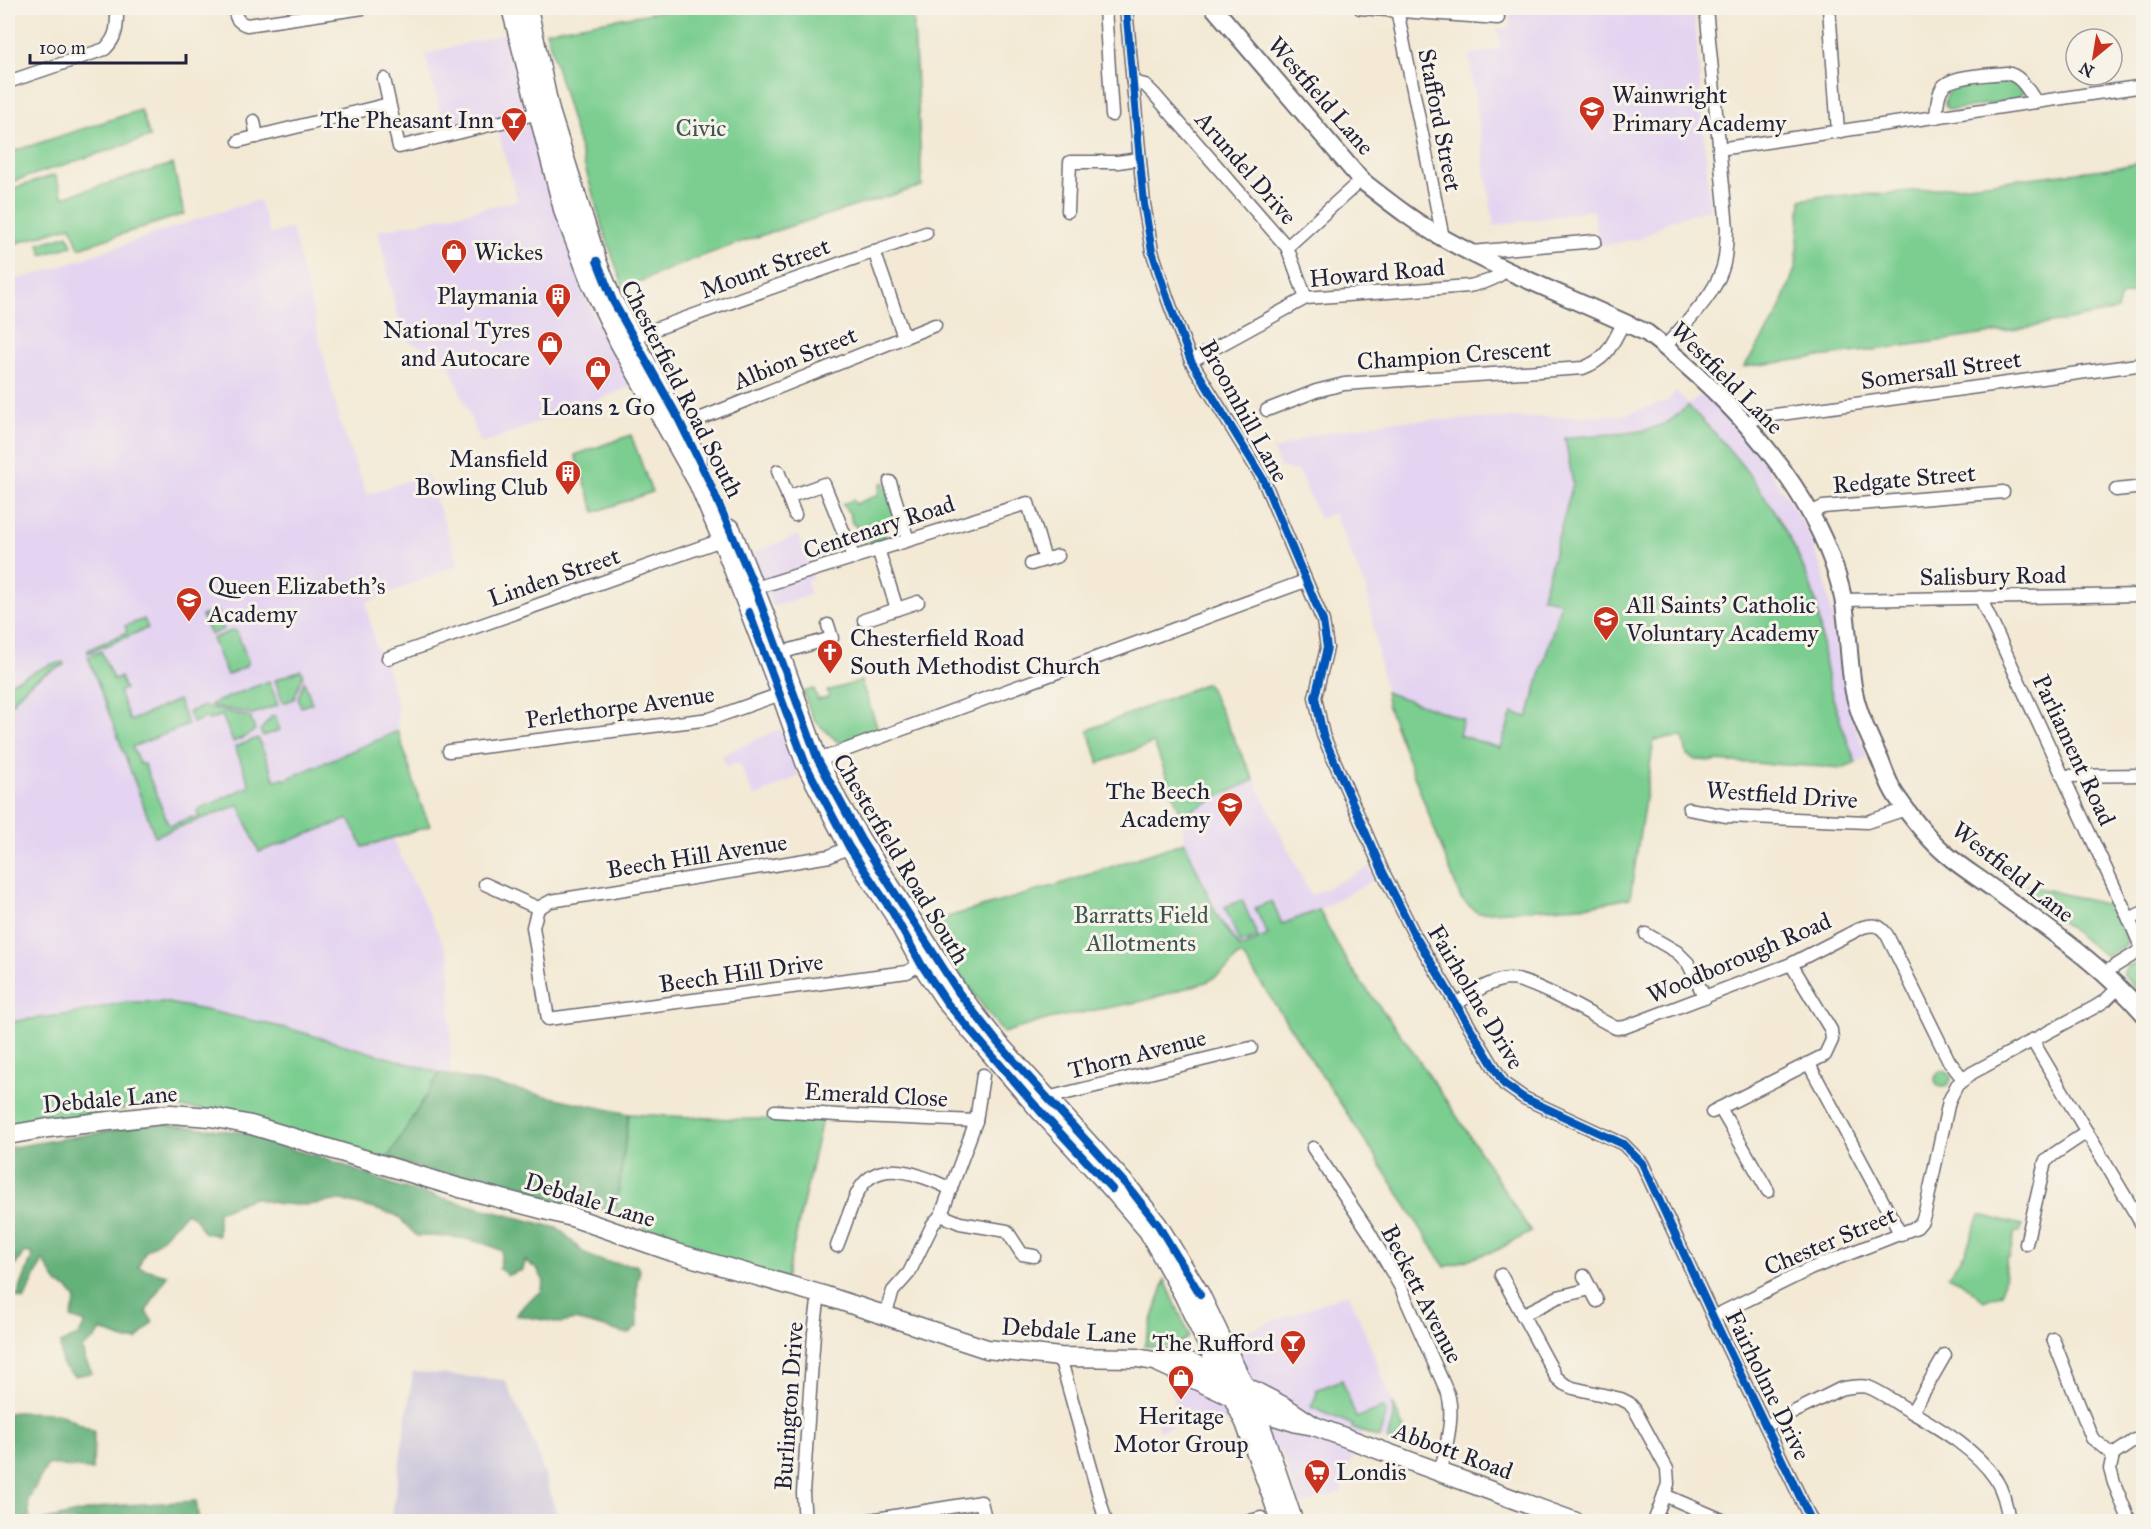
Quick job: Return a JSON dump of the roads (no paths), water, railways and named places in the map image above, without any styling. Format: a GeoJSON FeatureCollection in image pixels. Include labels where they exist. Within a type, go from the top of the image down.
{"type":"FeatureCollection","features":[{"type":"Feature","properties":{"kind":"main road","name":"Chesterfield Road South"},"geometry":{"type":"LineString","coordinates":[[511,8],[543,112],[626,339],[676,428],[728,538],[812,763],[893,913],[927,960],[947,1003],[1045,1106],[1130,1188],[1158,1225],[1200,1294],[1239,1391]]}},
{"type":"Feature","properties":{"kind":"main road","name":"Chesterfield Road South"},"geometry":{"type":"LineString","coordinates":[[528,8],[543,112]]}},
{"type":"Feature","properties":{"kind":"main road","name":"Chesterfield Road South"},"geometry":{"type":"LineString","coordinates":[[748,590],[780,653],[787,691]]}},
{"type":"Feature","properties":{"kind":"main road","name":"Chesterfield Road South"},"geometry":{"type":"LineString","coordinates":[[1045,1106],[1148,1232],[1200,1328],[1221,1375],[1239,1391]]}},
{"type":"Feature","properties":{"kind":"main road","name":"Debdale Lane"},"geometry":{"type":"LineString","coordinates":[[8,1135],[48,1128],[171,1114],[211,1117],[251,1125],[460,1188],[572,1217],[673,1252],[819,1294],[987,1349],[1060,1357],[1137,1358],[1154,1361],[1239,1391]]}},
{"type":"Feature","properties":{"kind":"main road"},"geometry":{"type":"LineString","coordinates":[[1176,1359],[1192,1350],[1198,1340],[1200,1328]]}},
{"type":"Feature","properties":{"kind":"main road","name":"Debdale Lane"},"geometry":{"type":"LineString","coordinates":[[1154,1361],[1176,1359],[1193,1363],[1221,1375]]}},
{"type":"Feature","properties":{"kind":"main road"},"geometry":{"type":"LineString","coordinates":[[1239,1391],[1246,1426],[1281,1521]]}},
{"type":"Feature","properties":{"kind":"main road","name":"Abbott Road"},"geometry":{"type":"LineString","coordinates":[[1239,1391],[1255,1408],[1576,1521]]}},
{"type":"Feature","properties":{"kind":"main road","name":"Abbott Road"},"geometry":{"type":"LineString","coordinates":[[1239,1391],[1285,1407],[1305,1424]]}},
{"type":"Feature","properties":{"kind":"main road"},"geometry":{"type":"LineString","coordinates":[[1255,1408],[1294,1521]]}},
{"type":"Feature","properties":{"kind":"main road"},"geometry":{"type":"LineString","coordinates":[[1271,1455],[1271,1444],[1276,1430],[1284,1425],[1305,1424]]}},
{"type":"Feature","properties":{"kind":"street"},"geometry":{"type":"LineString","coordinates":[[8,82],[105,49],[114,40],[117,29],[117,8]]}},
{"type":"Feature","properties":{"kind":"street"},"geometry":{"type":"LineString","coordinates":[[235,8],[237,19],[240,23],[247,25],[363,8]]}},
{"type":"Feature","properties":{"kind":"street","name":"Westfield Lane"},"geometry":{"type":"LineString","coordinates":[[1214,8],[1361,180],[1418,223],[1443,238],[1506,270],[1647,333],[1746,423],[1775,460],[1810,513],[1831,559],[1843,600],[1854,693],[1862,720],[1895,795],[1947,855],[2104,973],[2144,1014]]}},
{"type":"Feature","properties":{"kind":"street"},"geometry":{"type":"LineString","coordinates":[[1360,8],[1498,18]]}},
{"type":"Feature","properties":{"kind":"street"},"geometry":{"type":"LineString","coordinates":[[1665,347],[1709,294],[1722,271],[1726,250],[1727,228],[1706,8]]}},
{"type":"Feature","properties":{"kind":"street"},"geometry":{"type":"LineString","coordinates":[[1829,8],[1838,132]]}},
{"type":"Feature","properties":{"kind":"street","name":"Stafford Street"},"geometry":{"type":"LineString","coordinates":[[1397,10],[1443,238]]}},
{"type":"Feature","properties":{"kind":"street"},"geometry":{"type":"LineString","coordinates":[[1112,115],[1105,13],[1127,12]]}},
{"type":"Feature","properties":{"kind":"street","name":"Broomhill Lane"},"geometry":{"type":"LineString","coordinates":[[1127,12],[1139,159],[1152,251],[1191,362],[1210,401],[1258,481],[1305,581]]}},
{"type":"Feature","properties":{"kind":"street"},"geometry":{"type":"LineString","coordinates":[[1936,117],[1937,103],[1942,88],[1954,79],[2012,74],[2017,76],[2036,102]]}},
{"type":"Feature","properties":{"kind":"street"},"geometry":{"type":"LineString","coordinates":[[384,79],[399,147],[543,112]]}},
{"type":"Feature","properties":{"kind":"street","name":"Arundel Drive"},"geometry":{"type":"LineString","coordinates":[[1133,82],[1140,82],[1150,90],[1287,248],[1306,298]]}},
{"type":"Feature","properties":{"kind":"street"},"geometry":{"type":"LineString","coordinates":[[1719,149],[2144,86]]}},
{"type":"Feature","properties":{"kind":"street"},"geometry":{"type":"LineString","coordinates":[[1111,99],[1134,97]]}},
{"type":"Feature","properties":{"kind":"street"},"geometry":{"type":"LineString","coordinates":[[240,141],[389,104]]}},
{"type":"Feature","properties":{"kind":"street"},"geometry":{"type":"LineString","coordinates":[[254,121],[257,137]]}},
{"type":"Feature","properties":{"kind":"street"},"geometry":{"type":"LineString","coordinates":[[1068,212],[1070,162],[1118,162],[1139,159]]}},
{"type":"Feature","properties":{"kind":"street"},"geometry":{"type":"LineString","coordinates":[[1287,248],[1361,180]]}},
{"type":"Feature","properties":{"kind":"street","name":"Mount Street"},"geometry":{"type":"LineString","coordinates":[[626,339],[926,233]]}},
{"type":"Feature","properties":{"kind":"street"},"geometry":{"type":"LineString","coordinates":[[1471,252],[1595,241]]}},
{"type":"Feature","properties":{"kind":"street"},"geometry":{"type":"LineString","coordinates":[[874,251],[904,337]]}},
{"type":"Feature","properties":{"kind":"street","name":"Howard Road"},"geometry":{"type":"LineString","coordinates":[[1191,362],[1306,298],[1469,285],[1489,281],[1506,270]]}},
{"type":"Feature","properties":{"kind":"street","name":"Champion Crescent"},"geometry":{"type":"LineString","coordinates":[[1267,410],[1316,391],[1344,384],[1582,368],[1598,363],[1607,354],[1624,322]]}},
{"type":"Feature","properties":{"kind":"street","name":"Albion Street"},"geometry":{"type":"LineString","coordinates":[[676,428],[935,325]]}},
{"type":"Feature","properties":{"kind":"street","name":"Somersall Street"},"geometry":{"type":"LineString","coordinates":[[1746,423],[1760,417],[2144,364]]}},
{"type":"Feature","properties":{"kind":"street"},"geometry":{"type":"LineString","coordinates":[[778,471],[795,515]]}},
{"type":"Feature","properties":{"kind":"street"},"geometry":{"type":"LineString","coordinates":[[890,482],[908,540]]}},
{"type":"Feature","properties":{"kind":"street"},"geometry":{"type":"LineString","coordinates":[[788,497],[824,483],[854,558]]}},
{"type":"Feature","properties":{"kind":"street"},"geometry":{"type":"LineString","coordinates":[[2116,489],[2144,487]]}},
{"type":"Feature","properties":{"kind":"street","name":"Redgate Street"},"geometry":{"type":"LineString","coordinates":[[1810,513],[1823,507],[2003,492]]}},
{"type":"Feature","properties":{"kind":"street","name":"Centenary Road"},"geometry":{"type":"LineString","coordinates":[[748,590],[1028,502],[1045,560]]}},
{"type":"Feature","properties":{"kind":"street","name":"Linden Street"},"geometry":{"type":"LineString","coordinates":[[388,658],[728,538]]}},
{"type":"Feature","properties":{"kind":"street"},"geometry":{"type":"LineString","coordinates":[[878,549],[897,609]]}},
{"type":"Feature","properties":{"kind":"street"},"geometry":{"type":"LineString","coordinates":[[1031,564],[1058,555]]}},
{"type":"Feature","properties":{"kind":"street"},"geometry":{"type":"LineString","coordinates":[[812,763],[1305,581]]}},
{"type":"Feature","properties":{"kind":"street","name":"Fairholme Drive"},"geometry":{"type":"LineString","coordinates":[[1305,581],[1323,621],[1327,648],[1315,697],[1323,735],[1382,870],[1414,934],[1504,1084],[1524,1098],[1623,1144],[1642,1163],[1713,1317],[1812,1521]]}},
{"type":"Feature","properties":{"kind":"street","name":"Salisbury Road"},"geometry":{"type":"LineString","coordinates":[[1843,600],[2144,595]]}},
{"type":"Feature","properties":{"kind":"street","name":"Parliament Road"},"geometry":{"type":"LineString","coordinates":[[1980,597],[2129,919],[2142,952]]}},
{"type":"Feature","properties":{"kind":"street"},"geometry":{"type":"LineString","coordinates":[[864,620],[918,602]]}},
{"type":"Feature","properties":{"kind":"street"},"geometry":{"type":"LineString","coordinates":[[780,653],[832,638],[828,625]]}},
{"type":"Feature","properties":{"kind":"street","name":"Perlethorpe Avenue"},"geometry":{"type":"LineString","coordinates":[[449,751],[710,719],[787,691]]}},
{"type":"Feature","properties":{"kind":"street"},"geometry":{"type":"LineString","coordinates":[[2063,776],[2144,774]]}},
{"type":"Feature","properties":{"kind":"street","name":"Westfield Drive"},"geometry":{"type":"LineString","coordinates":[[1689,809],[1727,816],[1867,822],[1906,809]]}},
{"type":"Feature","properties":{"kind":"street","name":"Beech Hill Avenue"},"geometry":{"type":"LineString","coordinates":[[538,908],[551,901],[830,856],[855,844]]}},
{"type":"Feature","properties":{"kind":"street"},"geometry":{"type":"LineString","coordinates":[[485,884],[538,908]]}},
{"type":"Feature","properties":{"kind":"street","name":"Beech Hill Drive"},"geometry":{"type":"LineString","coordinates":[[538,908],[533,927],[548,1019],[907,972],[927,960]]}},
{"type":"Feature","properties":{"kind":"street"},"geometry":{"type":"LineString","coordinates":[[2129,919],[2144,912]]}},
{"type":"Feature","properties":{"kind":"street","name":"Woodborough Road"},"geometry":{"type":"LineString","coordinates":[[1456,1004],[1488,984],[1509,979],[1526,982],[1616,1028],[1625,1028],[1791,964],[1863,927],[1874,924],[1882,928],[1949,1060],[1963,1079]]}},
{"type":"Feature","properties":{"kind":"street"},"geometry":{"type":"LineString","coordinates":[[1646,934],[1677,952],[1688,963],[1705,998]]}},
{"type":"Feature","properties":{"kind":"street"},"geometry":{"type":"LineString","coordinates":[[2104,973],[2142,952]]}},
{"type":"Feature","properties":{"kind":"street"},"geometry":{"type":"LineString","coordinates":[[1768,1191],[1716,1110],[1825,1055],[1832,1040],[1831,1030],[1791,964]]}},
{"type":"Feature","properties":{"kind":"street"},"geometry":{"type":"LineString","coordinates":[[1963,1079],[2095,1007],[2119,987]]}},
{"type":"Feature","properties":{"kind":"street"},"geometry":{"type":"LineString","coordinates":[[2032,1040],[2144,1228]]}},
{"type":"Feature","properties":{"kind":"street","name":"Thorn Avenue"},"geometry":{"type":"LineString","coordinates":[[1045,1106],[1055,1096],[1251,1048]]}},
{"type":"Feature","properties":{"kind":"street"},"geometry":{"type":"LineString","coordinates":[[1809,1064],[1901,1235]]}},
{"type":"Feature","properties":{"kind":"street"},"geometry":{"type":"LineString","coordinates":[[885,1315],[893,1291],[909,1274],[951,1189],[976,1121],[983,1075]]}},
{"type":"Feature","properties":{"kind":"street","name":"Chester Street"},"geometry":{"type":"LineString","coordinates":[[1713,1317],[1810,1269],[1917,1227],[1922,1221],[1949,1101],[1952,1092],[1963,1079]]}},
{"type":"Feature","properties":{"kind":"street","name":"Emerald Close"},"geometry":{"type":"LineString","coordinates":[[775,1111],[976,1121]]}},
{"type":"Feature","properties":{"kind":"street"},"geometry":{"type":"LineString","coordinates":[[2026,1244],[2045,1162],[2087,1132]]}},
{"type":"Feature","properties":{"kind":"street","name":"Beckett Avenue"},"geometry":{"type":"LineString","coordinates":[[1313,1148],[1369,1232],[1400,1286],[1448,1394],[1450,1414],[1441,1472]]}},
{"type":"Feature","properties":{"kind":"street"},"geometry":{"type":"LineString","coordinates":[[837,1246],[852,1222],[857,1194],[862,1186],[886,1170],[907,1172],[951,1189]]}},
{"type":"Feature","properties":{"kind":"street"},"geometry":{"type":"LineString","coordinates":[[940,1215],[960,1223],[1007,1231],[1022,1254],[1034,1256]]}},
{"type":"Feature","properties":{"kind":"street"},"geometry":{"type":"LineString","coordinates":[[1501,1275],[1556,1377],[1564,1384],[1621,1399],[1635,1410],[1667,1469],[1668,1485],[1654,1521]]}},
{"type":"Feature","properties":{"kind":"street"},"geometry":{"type":"LineString","coordinates":[[1584,1276],[1597,1301]]}},
{"type":"Feature","properties":{"kind":"street"},"geometry":{"type":"LineString","coordinates":[[1522,1314],[1558,1297],[1590,1289]]}},
{"type":"Feature","properties":{"kind":"street","name":"Burlington Drive"},"geometry":{"type":"LineString","coordinates":[[805,1521],[803,1493],[814,1333],[819,1294]]}},
{"type":"Feature","properties":{"kind":"street"},"geometry":{"type":"LineString","coordinates":[[2053,1339],[2092,1438],[2113,1455]]}},
{"type":"Feature","properties":{"kind":"street"},"geometry":{"type":"LineString","coordinates":[[1912,1412],[1946,1355]]}},
{"type":"Feature","properties":{"kind":"street"},"geometry":{"type":"LineString","coordinates":[[1060,1357],[1106,1521]]}},
{"type":"Feature","properties":{"kind":"street"},"geometry":{"type":"LineString","coordinates":[[1766,1426],[1840,1389],[1853,1386],[1867,1387],[1912,1412],[1953,1439],[1983,1463],[1996,1479],[2007,1503],[2009,1521]]}},
{"type":"Feature","properties":{"kind":"street"},"geometry":{"type":"LineString","coordinates":[[2130,1521],[2110,1469],[2113,1455],[2135,1440],[2144,1437]]}},
{"type":"Feature","properties":{"kind":"street"},"geometry":{"type":"LineString","coordinates":[[1664,1495],[1727,1521]]}},
{"type":"Feature","properties":{"kind":"street"},"geometry":{"type":"LineString","coordinates":[[858,1521],[981,1502],[986,1521]]}},
{"type":"Feature","properties":{"kind":"street"},"geometry":{"type":"LineString","coordinates":[[1247,1521],[1261,1518]]}},
{"type":"Feature","properties":{"kind":"place","name":"Wainwright Primary Academy"},"geometry":{"type":"Point","coordinates":[1592,132]}},
{"type":"Feature","properties":{"kind":"place","name":"The Pheasant Inn"},"geometry":{"type":"Point","coordinates":[514,143]}},
{"type":"Feature","properties":{"kind":"place","name":"Wickes"},"geometry":{"type":"Point","coordinates":[454,275]}},
{"type":"Feature","properties":{"kind":"place","name":"Playmania"},"geometry":{"type":"Point","coordinates":[558,319]}},
{"type":"Feature","properties":{"kind":"place","name":"National Tyres and Autocare"},"geometry":{"type":"Point","coordinates":[550,367]}},
{"type":"Feature","properties":{"kind":"place","name":"Loans 2 Go"},"geometry":{"type":"Point","coordinates":[598,392]}},
{"type":"Feature","properties":{"kind":"place","name":"Mansfield Bowling Club"},"geometry":{"type":"Point","coordinates":[568,496]}},
{"type":"Feature","properties":{"kind":"place","name":"Queen Elizabeth's Academy"},"geometry":{"type":"Point","coordinates":[189,623]}},
{"type":"Feature","properties":{"kind":"place","name":"All Saints' Catholic Voluntary Academy"},"geometry":{"type":"Point","coordinates":[1606,642]}},
{"type":"Feature","properties":{"kind":"place","name":"Chesterfield Road South Methodist Church"},"geometry":{"type":"Point","coordinates":[830,675]}},
{"type":"Feature","properties":{"kind":"place","name":"The Beech Academy"},"geometry":{"type":"Point","coordinates":[1230,828]}},
{"type":"Feature","properties":{"kind":"place","name":"The Rufford"},"geometry":{"type":"Point","coordinates":[1293,1366]}},
{"type":"Feature","properties":{"kind":"place","name":"Heritage Motor Group"},"geometry":{"type":"Point","coordinates":[1181,1401]}},
{"type":"Feature","properties":{"kind":"place","name":"Londis"},"geometry":{"type":"Point","coordinates":[1317,1495]}},
{"type":"Feature","properties":{"kind":"park label","name":"Civic"},"geometry":{"type":"Point","coordinates":[701,128]}},
{"type":"Feature","properties":{"kind":"park label","name":"Barratts Field Allotments"},"geometry":{"type":"Point","coordinates":[1141,929]}}]}
